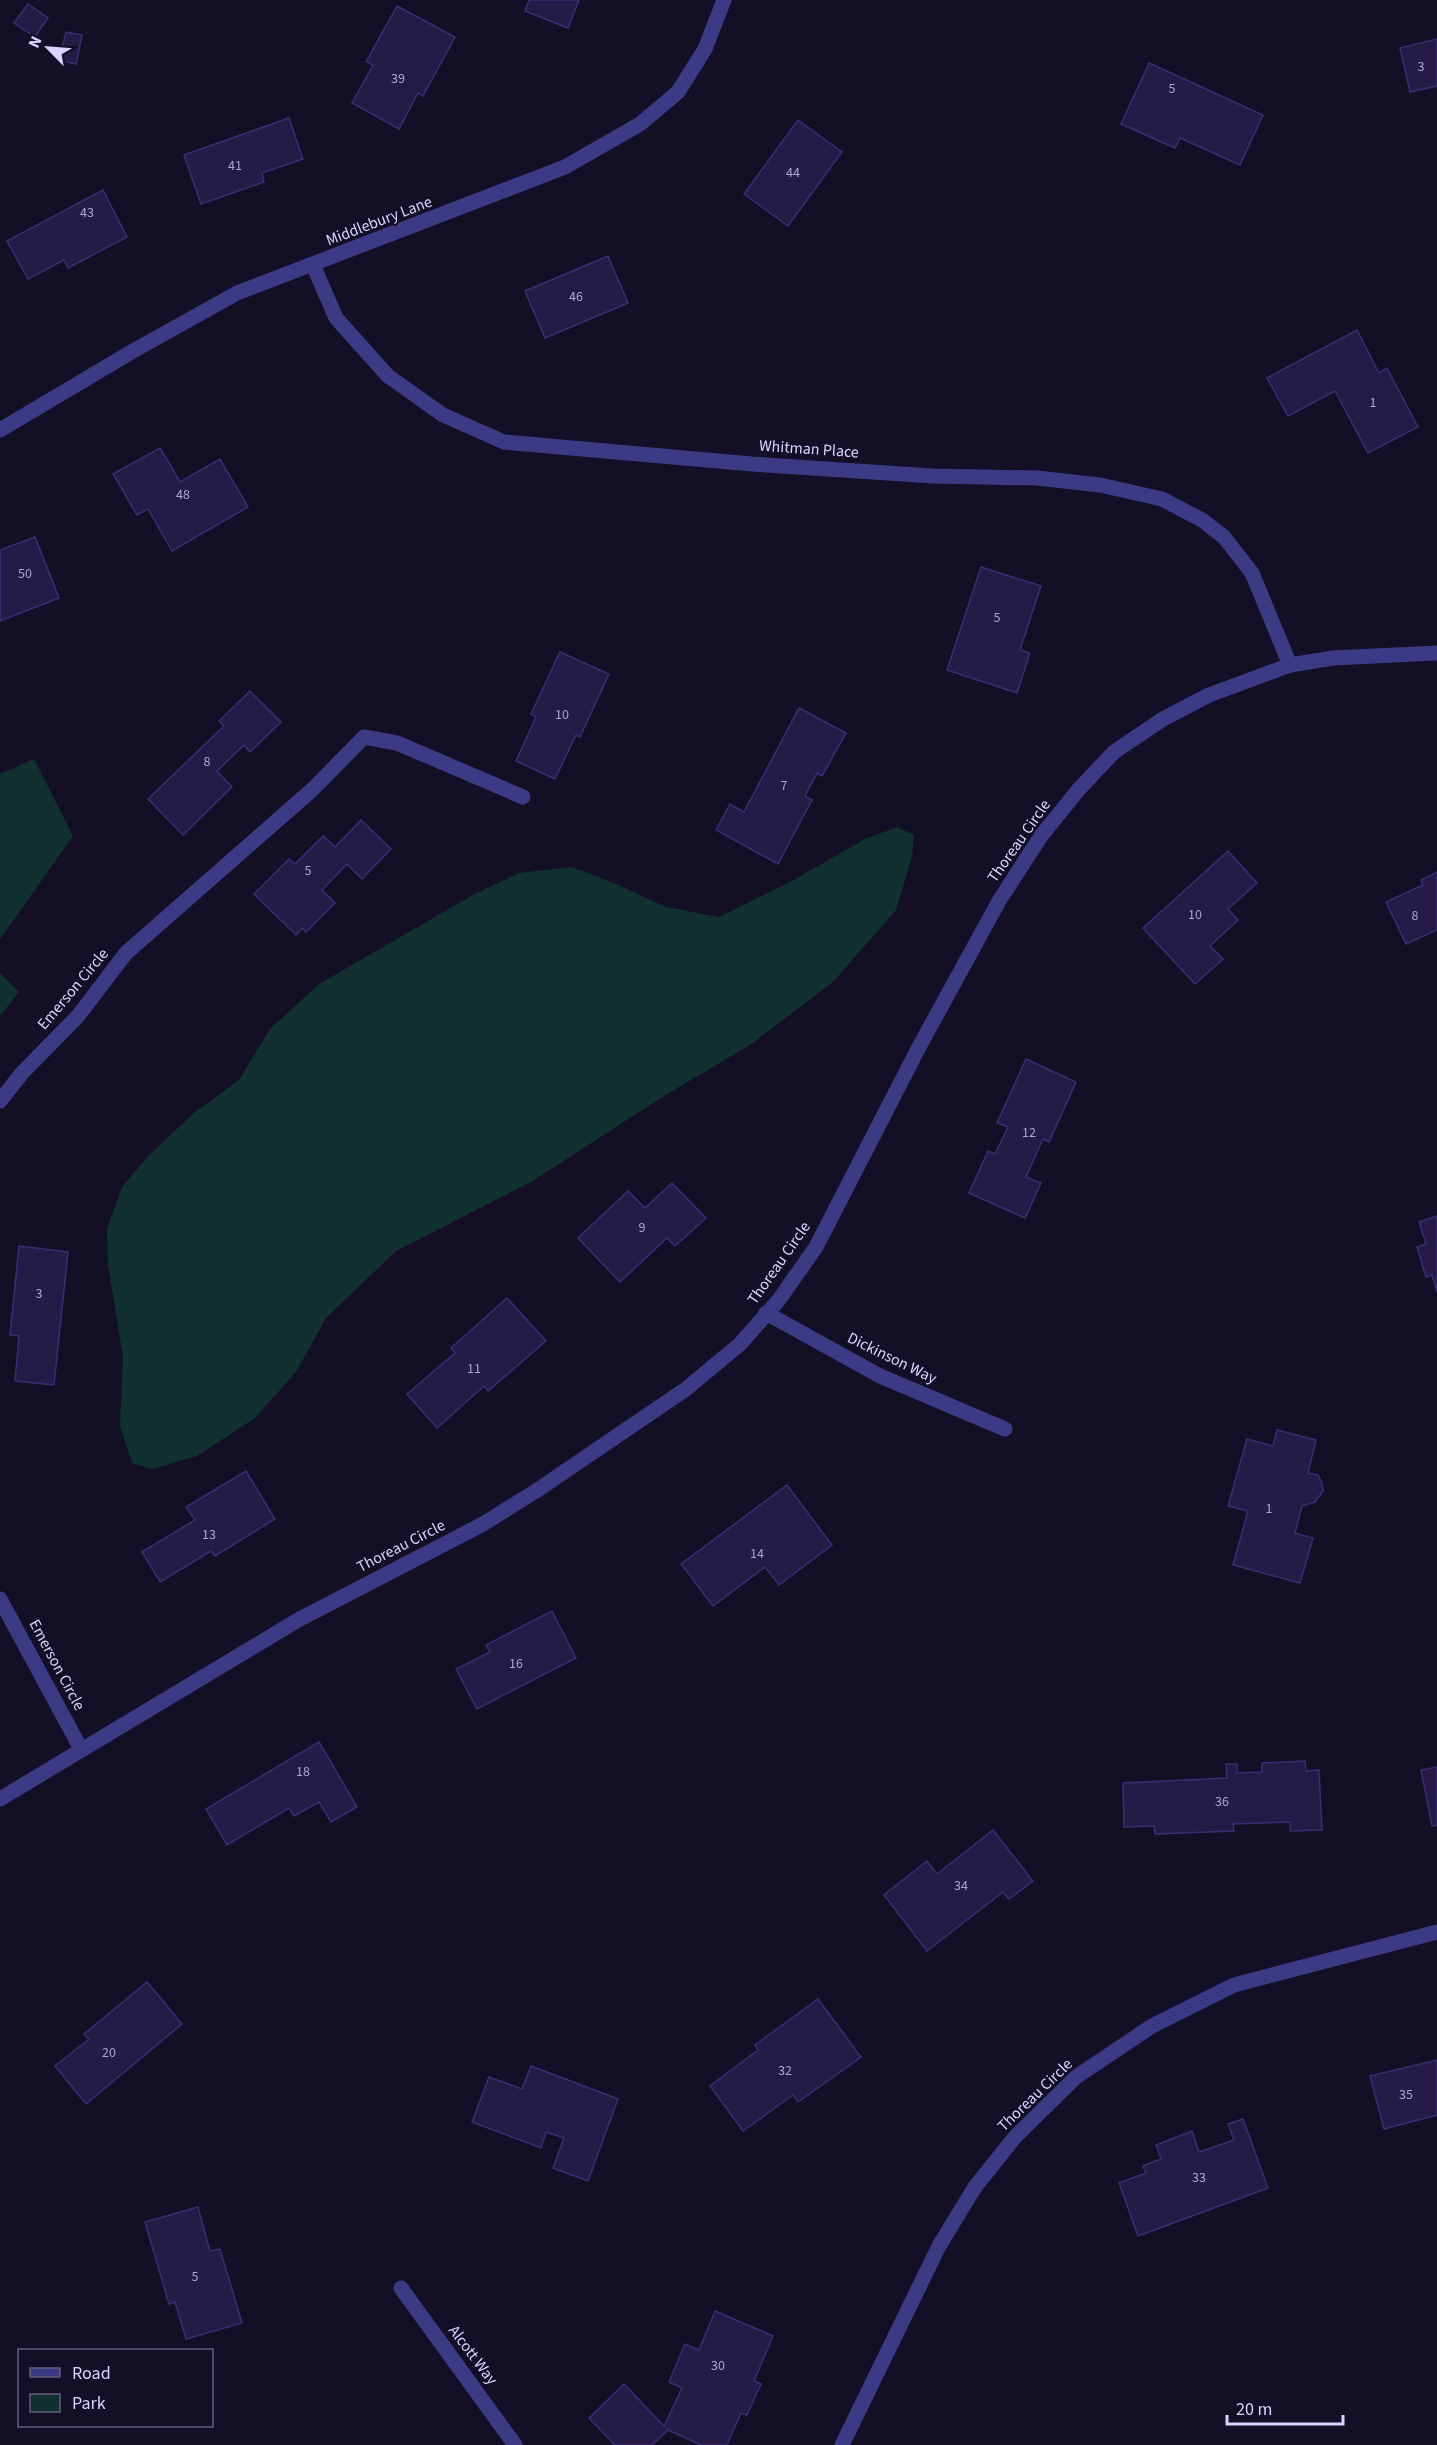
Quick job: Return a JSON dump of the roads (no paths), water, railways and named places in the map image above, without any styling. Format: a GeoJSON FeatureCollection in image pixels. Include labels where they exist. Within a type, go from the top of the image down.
{"type":"FeatureCollection","features":[{"type":"Feature","properties":{"kind":"street","name":"Middlebury Lane"},"geometry":{"type":"LineString","coordinates":[[0,430],[133,351],[237,293],[313,266],[565,167],[640,124],[678,92],[705,49],[724,0]]}},
{"type":"Feature","properties":{"kind":"street","name":"Whitman Place"},"geometry":{"type":"LineString","coordinates":[[313,266],[336,318],[388,376],[442,415],[504,442],[842,470],[933,476],[1037,478],[1100,485],[1162,499],[1202,519],[1224,537],[1252,573],[1290,665]]}},
{"type":"Feature","properties":{"kind":"street","name":"Thoreau Circle"},"geometry":{"type":"LineString","coordinates":[[0,1799],[298,1620],[483,1524],[536,1491],[686,1389],[740,1344],[778,1301],[816,1247],[999,901],[1047,828],[1114,752],[1163,719],[1209,695],[1290,665],[1334,658],[1437,653]]}},
{"type":"Feature","properties":{"kind":"street","name":"Emerson Circle"},"geometry":{"type":"LineString","coordinates":[[0,1101],[22,1073],[78,1016],[126,953],[313,789],[364,737],[397,743],[522,797]]}},
{"type":"Feature","properties":{"kind":"street","name":"Dickinson Way"},"geometry":{"type":"LineString","coordinates":[[766,1313],[880,1376],[1005,1429]]}},
{"type":"Feature","properties":{"kind":"street","name":"Emerson Circle"},"geometry":{"type":"LineString","coordinates":[[0,1599],[81,1749]]}},
{"type":"Feature","properties":{"kind":"street","name":"Thoreau Circle"},"geometry":{"type":"LineString","coordinates":[[842,2445],[939,2246],[975,2187],[1015,2137],[1076,2077],[1152,2026],[1233,1984],[1437,1932]]}},
{"type":"Feature","properties":{"kind":"street","name":"Alcott Way"},"geometry":{"type":"LineString","coordinates":[[400,2288],[515,2445]]}}]}
